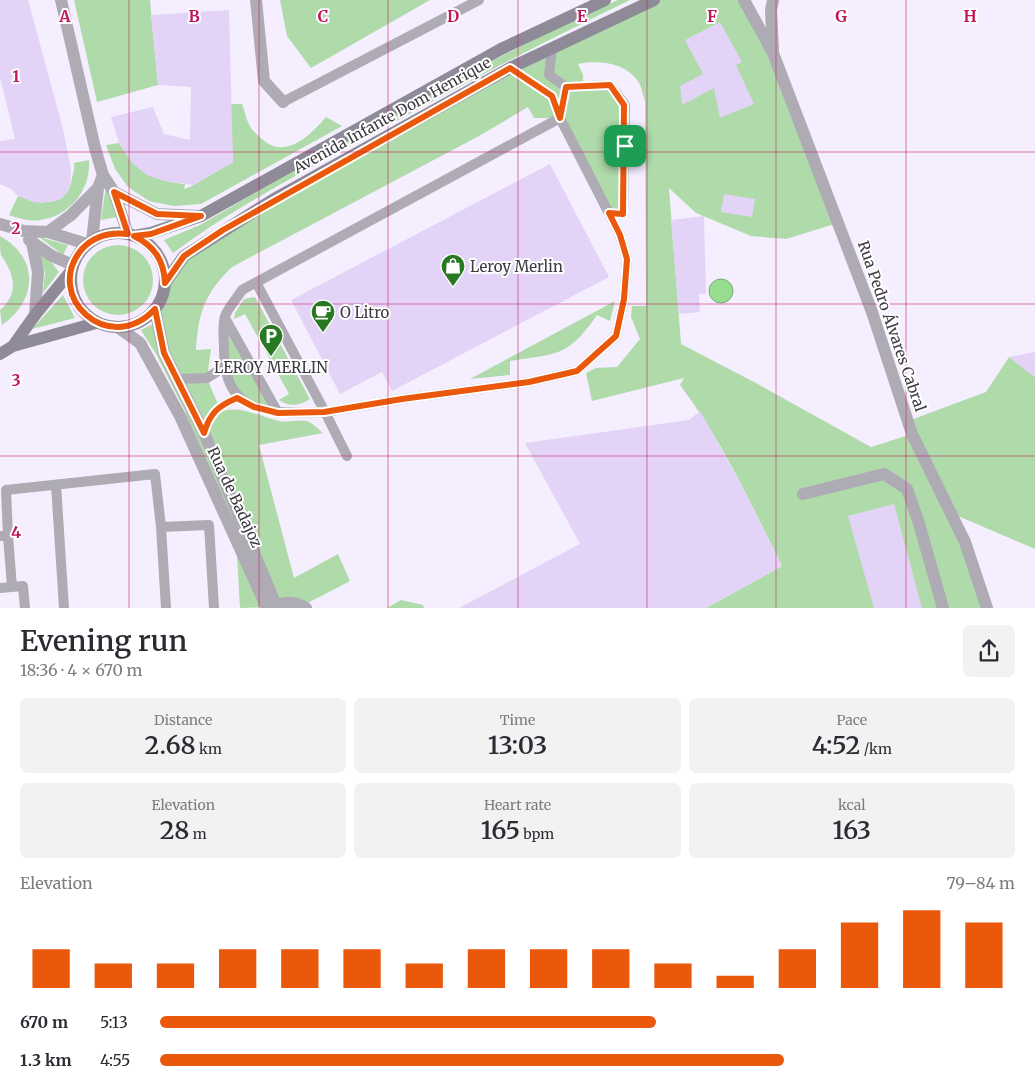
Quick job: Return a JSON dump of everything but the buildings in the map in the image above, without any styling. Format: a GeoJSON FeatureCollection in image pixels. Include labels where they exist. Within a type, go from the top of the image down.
{"type":"FeatureCollection","features":[{"type":"Feature","properties":{"kind":"main road","name":"Avenida Infante Dom Henrique"},"geometry":{"type":"LineString","coordinates":[[131,235],[151,234],[201,216],[501,49],[604,0]]}},
{"type":"Feature","properties":{"kind":"main road","name":"Avenida Infante Dom Henrique"},"geometry":{"type":"LineString","coordinates":[[165,283],[184,256],[223,230],[510,68],[654,0]]}},
{"type":"Feature","properties":{"kind":"main road"},"geometry":{"type":"LineString","coordinates":[[13,346],[89,243],[112,233],[131,235],[145,242],[158,257],[165,283],[160,301],[155,309],[141,321],[119,328],[96,322],[88,317],[76,303],[71,283],[72,268]]}},
{"type":"Feature","properties":{"kind":"main road"},"geometry":{"type":"LineString","coordinates":[[0,354],[13,346],[96,322]]}},
{"type":"Feature","properties":{"kind":"street"},"geometry":{"type":"LineString","coordinates":[[61,0],[95,148],[103,174],[114,192],[131,235]]}},
{"type":"Feature","properties":{"kind":"street"},"geometry":{"type":"LineString","coordinates":[[256,0],[264,81],[283,102]]}},
{"type":"Feature","properties":{"kind":"street"},"geometry":{"type":"LineString","coordinates":[[744,0],[773,53]]}},
{"type":"Feature","properties":{"kind":"street"},"geometry":{"type":"LineString","coordinates":[[773,0],[771,10],[773,53]]}},
{"type":"Feature","properties":{"kind":"street","name":"Rua Pedro Álvares Cabral"},"geometry":{"type":"LineString","coordinates":[[773,53],[872,312],[912,434],[965,542],[987,608]]}},
{"type":"Feature","properties":{"kind":"street"},"geometry":{"type":"LineString","coordinates":[[0,224],[24,231],[48,232],[89,243],[98,188],[103,174]]}},
{"type":"Feature","properties":{"kind":"street"},"geometry":{"type":"LineString","coordinates":[[48,232],[71,215],[98,188]]}},
{"type":"Feature","properties":{"kind":"street"},"geometry":{"type":"LineString","coordinates":[[114,192],[157,214],[201,216]]}},
{"type":"Feature","properties":{"kind":"street"},"geometry":{"type":"LineString","coordinates":[[24,231],[32,243],[38,272],[35,315]]}},
{"type":"Feature","properties":{"kind":"street"},"geometry":{"type":"LineString","coordinates":[[32,243],[72,268]]}},
{"type":"Feature","properties":{"kind":"street"},"geometry":{"type":"LineString","coordinates":[[155,309],[162,347],[204,433],[271,607],[294,603],[306,608]]}},
{"type":"Feature","properties":{"kind":"street","name":"Rua de Badajoz"},"geometry":{"type":"LineString","coordinates":[[119,328],[140,344],[155,369],[184,424],[271,607]]}},
{"type":"Feature","properties":{"kind":"street"},"geometry":{"type":"LineString","coordinates":[[803,494],[884,474],[906,489],[918,520],[943,608]]}},
{"type":"Feature","properties":{"kind":"lane"},"geometry":{"type":"LineString","coordinates":[[283,102],[479,0]]}},
{"type":"Feature","properties":{"kind":"lane"},"geometry":{"type":"LineString","coordinates":[[552,48],[549,75],[566,87],[610,85],[624,105],[623,214],[609,213]]}},
{"type":"Feature","properties":{"kind":"lane"},"geometry":{"type":"LineString","coordinates":[[510,68],[552,96],[560,118],[620,235],[627,259],[624,299],[616,336],[577,371],[529,382],[402,399],[324,412],[278,413],[254,407],[237,398],[224,367],[225,317],[242,290],[257,284],[560,118]]}},
{"type":"Feature","properties":{"kind":"lane"},"geometry":{"type":"LineString","coordinates":[[560,118],[566,87]]}},
{"type":"Feature","properties":{"kind":"lane"},"geometry":{"type":"LineString","coordinates":[[257,284],[348,456]]}},
{"type":"Feature","properties":{"kind":"lane"},"geometry":{"type":"LineString","coordinates":[[225,317],[278,413]]}},
{"type":"Feature","properties":{"kind":"lane"},"geometry":{"type":"LineString","coordinates":[[179,379],[207,378],[224,367]]}},
{"type":"Feature","properties":{"kind":"lane"},"geometry":{"type":"LineString","coordinates":[[204,433],[209,418],[220,405],[237,398]]}},
{"type":"Feature","properties":{"kind":"lane"},"geometry":{"type":"LineString","coordinates":[[12,587],[4,536],[6,490],[155,474],[161,527],[166,608]]}},
{"type":"Feature","properties":{"kind":"lane"},"geometry":{"type":"LineString","coordinates":[[56,485],[64,608]]}},
{"type":"Feature","properties":{"kind":"lane"},"geometry":{"type":"LineString","coordinates":[[161,527],[209,525],[214,608]]}},
{"type":"Feature","properties":{"kind":"lane"},"geometry":{"type":"LineString","coordinates":[[0,588],[23,586],[25,608]]}},
{"type":"Feature","properties":{"kind":"shaded area"},"geometry":{"type":"Polygon","coordinates":[[[74,0],[150,0],[158,85],[97,102],[74,0]]]}},
{"type":"Feature","properties":{"kind":"shaded area"},"geometry":{"type":"Polygon","coordinates":[[[280,0],[430,0],[311,68],[287,36],[280,0]]]}},
{"type":"Feature","properties":{"kind":"shaded area"},"geometry":{"type":"Polygon","coordinates":[[[618,0],[630,0],[495,68],[313,166],[242,207],[173,253],[164,240],[200,225],[302,165],[458,79],[511,51],[618,0]]]}},
{"type":"Feature","properties":{"kind":"shaded area"},"geometry":{"type":"Polygon","coordinates":[[[654,0],[744,0],[838,223],[786,239],[751,236],[696,213],[669,188],[681,344],[871,447],[912,434],[908,421],[986,392],[1009,357],[1035,377],[1035,549],[951,513],[987,608],[706,608],[782,566],[723,450],[680,385],[684,378],[592,401],[586,373],[596,368],[617,367],[640,339],[631,317],[632,306],[646,306],[645,101],[641,87],[634,76],[612,64],[595,62],[578,64],[583,75],[583,87],[610,85],[625,105],[623,214],[609,213],[561,118],[534,118],[528,107],[479,136],[232,267],[209,295],[201,314],[196,350],[211,349],[207,378],[221,412],[234,409],[279,421],[307,421],[323,433],[259,445],[294,578],[338,554],[350,581],[302,606],[240,608],[236,539],[180,416],[186,413],[156,354],[141,330],[153,324],[179,379],[155,309],[160,301],[165,283],[184,256],[453,100],[654,0]]]}},
{"type":"Feature","properties":{"kind":"shaded area"},"geometry":{"type":"Polygon","coordinates":[[[230,104],[242,104],[247,121],[252,129],[270,144],[279,147],[296,143],[304,138],[326,117],[342,126],[201,204],[174,206],[149,201],[128,187],[115,169],[106,145],[119,143],[132,161],[146,173],[162,180],[185,184],[184,189],[190,187],[233,162],[230,104]]]}},
{"type":"Feature","properties":{"kind":"shaded area"},"geometry":{"type":"Polygon","coordinates":[[[89,160],[89,171],[82,191],[76,200],[61,213],[51,218],[36,220],[9,215],[18,196],[42,202],[49,202],[63,197],[71,183],[74,163],[89,160]]]}},
{"type":"Feature","properties":{"kind":"shaded area"},"geometry":{"type":"Polygon","coordinates":[[[106,186],[117,217],[101,220],[106,186]]]}},
{"type":"Feature","properties":{"kind":"shaded area"},"geometry":{"type":"Polygon","coordinates":[[[0,236],[13,245],[22,256],[29,280],[22,304],[14,315],[2,325],[0,310],[10,297],[13,283],[6,262],[1,255],[0,236]]]}},
{"type":"Feature","properties":{"kind":"shaded area"},"geometry":{"type":"Polygon","coordinates":[[[39,237],[68,245],[63,255],[39,237]]]}},
{"type":"Feature","properties":{"kind":"shaded area"},"geometry":{"type":"Polygon","coordinates":[[[118,245],[131,248],[143,255],[150,267],[153,280],[150,293],[143,305],[131,312],[118,315],[105,312],[93,305],[86,293],[83,280],[86,267],[93,255],[105,248],[118,245]]]}},
{"type":"Feature","properties":{"kind":"shaded area"},"geometry":{"type":"Polygon","coordinates":[[[38,252],[52,263],[59,272],[43,293],[45,272],[38,252]]]}},
{"type":"Feature","properties":{"kind":"shaded area"},"geometry":{"type":"Polygon","coordinates":[[[721,279],[726,280],[732,286],[732,296],[726,302],[721,303],[716,302],[710,296],[709,291],[710,286],[716,280],[721,279]]]}},
{"type":"Feature","properties":{"kind":"shaded area"},"geometry":{"type":"Polygon","coordinates":[[[63,295],[75,318],[32,329],[63,295]]]}},
{"type":"Feature","properties":{"kind":"shaded area"},"geometry":{"type":"Polygon","coordinates":[[[255,297],[310,399],[290,405],[279,400],[289,394],[245,314],[234,319],[235,313],[244,299],[255,297]]]}},
{"type":"Feature","properties":{"kind":"shaded area"},"geometry":{"type":"Polygon","coordinates":[[[615,301],[610,321],[597,315],[578,339],[560,351],[510,361],[510,375],[470,379],[615,301]]]}},
{"type":"Feature","properties":{"kind":"shaded area"},"geometry":{"type":"Polygon","coordinates":[[[225,317],[278,413],[255,407],[227,379],[225,317]]]}},
{"type":"Feature","properties":{"kind":"shaded area"},"geometry":{"type":"Polygon","coordinates":[[[401,600],[423,605],[424,608],[387,608],[401,600]]]}},
{"type":"Feature","properties":{"kind":"place","name":"Leroy Merlin"},"geometry":{"type":"Point","coordinates":[453,287]}},
{"type":"Feature","properties":{"kind":"place","name":"O Litro"},"geometry":{"type":"Point","coordinates":[323,333]}},
{"type":"Feature","properties":{"kind":"place","name":"LEROY MERLIN"},"geometry":{"type":"Point","coordinates":[271,357]}},
{"type":"Feature","properties":{"kind":"route"},"geometry":{"type":"LineString","coordinates":[[510,68],[552,96],[560,118],[566,87],[610,85],[624,105],[625,146],[623,214],[609,213],[620,235],[627,259],[624,299],[616,336],[577,371],[529,382],[402,399],[324,412],[278,413],[254,407],[237,398],[220,405],[209,418],[204,433],[179,379],[164,353],[155,309],[149,316],[133,325],[114,328],[105,326],[88,317],[76,303],[73,295],[72,271],[80,251],[87,244],[102,236],[112,233],[128,234],[114,192],[157,214],[201,216],[151,234],[134,236],[153,249],[162,265],[165,283],[184,256],[223,230],[274,199],[510,68]]}}]}
